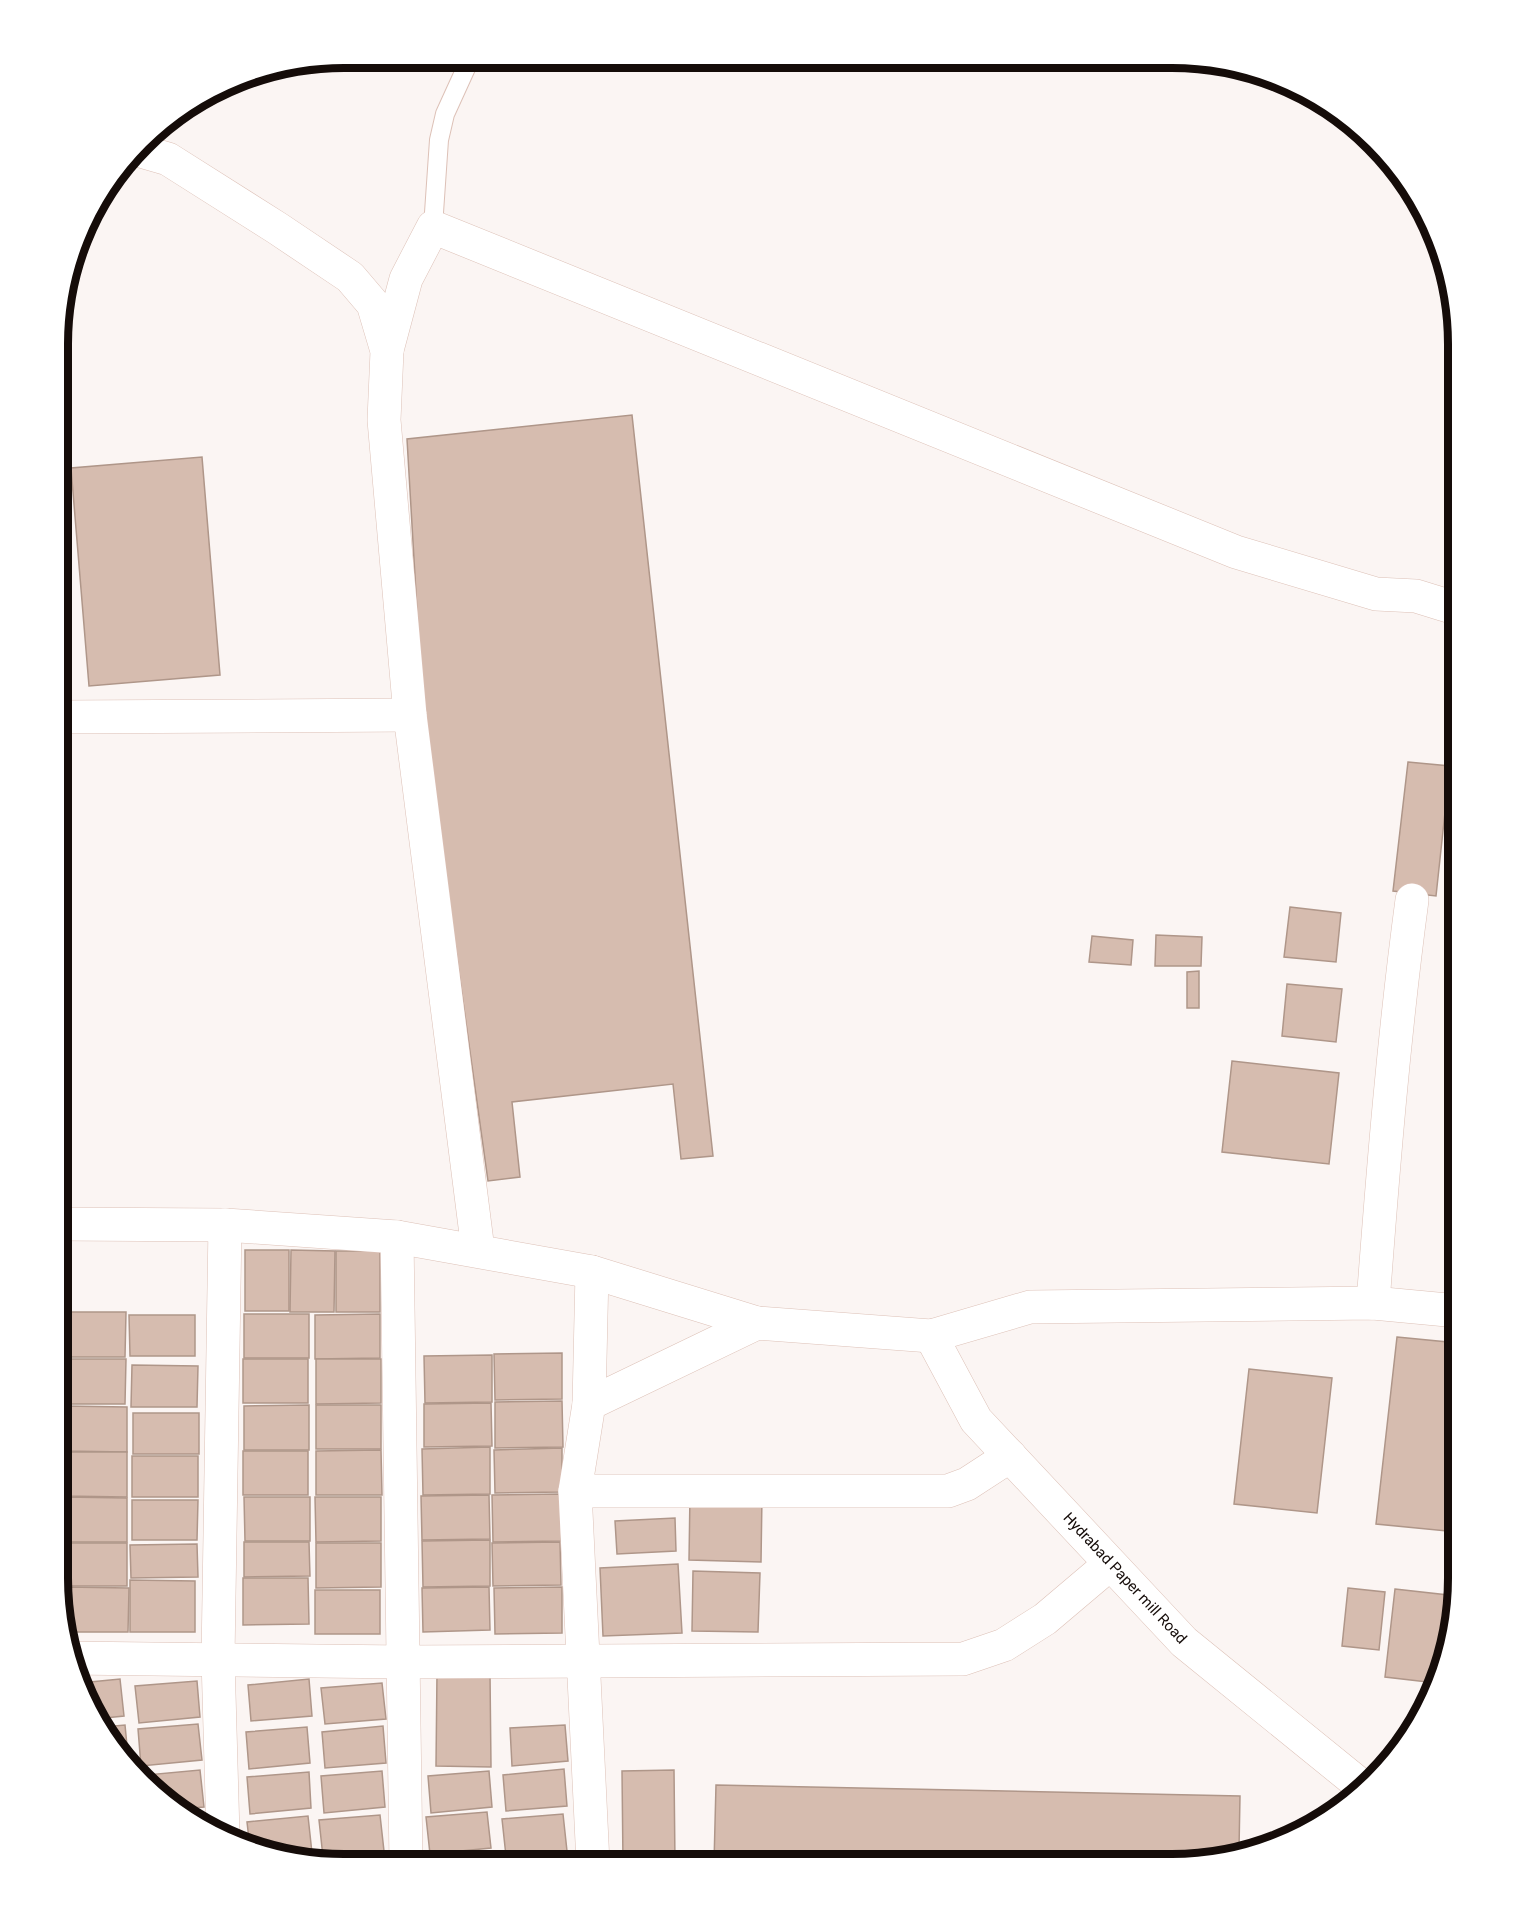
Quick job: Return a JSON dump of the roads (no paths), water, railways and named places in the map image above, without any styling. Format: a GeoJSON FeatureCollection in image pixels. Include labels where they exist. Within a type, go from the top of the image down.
{"type":"FeatureCollection","features":[{"type":"Feature","properties":{"kind":"street"},"geometry":{"type":"LineString","coordinates":[[144,152],[168,159],[350,277],[373,304],[387,351]]}},
{"type":"Feature","properties":{"kind":"street"},"geometry":{"type":"LineString","coordinates":[[478,1250],[410,715],[384,420],[387,351],[405,279],[433,227],[1236,552],[1376,594],[1416,596],[1448,606]]}},
{"type":"Feature","properties":{"kind":"street"},"geometry":{"type":"LineString","coordinates":[[68,717],[410,715]]}},
{"type":"Feature","properties":{"kind":"street"},"geometry":{"type":"LineString","coordinates":[[1372,1303],[1402,970],[1412,900]]}},
{"type":"Feature","properties":{"kind":"street"},"geometry":{"type":"LineString","coordinates":[[68,1224],[225,1226],[397,1237],[592,1272],[757,1323],[931,1336],[1029,1307],[1372,1303],[1448,1310]]}},
{"type":"Feature","properties":{"kind":"street"},"geometry":{"type":"LineString","coordinates":[[223,1826],[218,1658],[225,1226]]}},
{"type":"Feature","properties":{"kind":"street"},"geometry":{"type":"LineString","coordinates":[[397,1237],[406,1854]]}},
{"type":"Feature","properties":{"kind":"street"},"geometry":{"type":"LineString","coordinates":[[592,1272],[589,1404],[575,1491],[592,1854]]}},
{"type":"Feature","properties":{"kind":"street"},"geometry":{"type":"LineString","coordinates":[[589,1404],[757,1323]]}},
{"type":"Feature","properties":{"kind":"street","name":"Hydrabad Paper mill Road"},"geometry":{"type":"LineString","coordinates":[[931,1336],[976,1420],[1184,1642],[1357,1782]]}},
{"type":"Feature","properties":{"kind":"street"},"geometry":{"type":"LineString","coordinates":[[575,1491],[948,1491],[967,1484],[1010,1456]]}},
{"type":"Feature","properties":{"kind":"street"},"geometry":{"type":"LineString","coordinates":[[80,1658],[403,1662],[963,1659],[1004,1645],[1044,1619],[1110,1564]]}},
{"type":"Feature","properties":{"kind":"lane"},"geometry":{"type":"LineString","coordinates":[[433,227],[439,140],[445,114],[466,68]]}}]}
